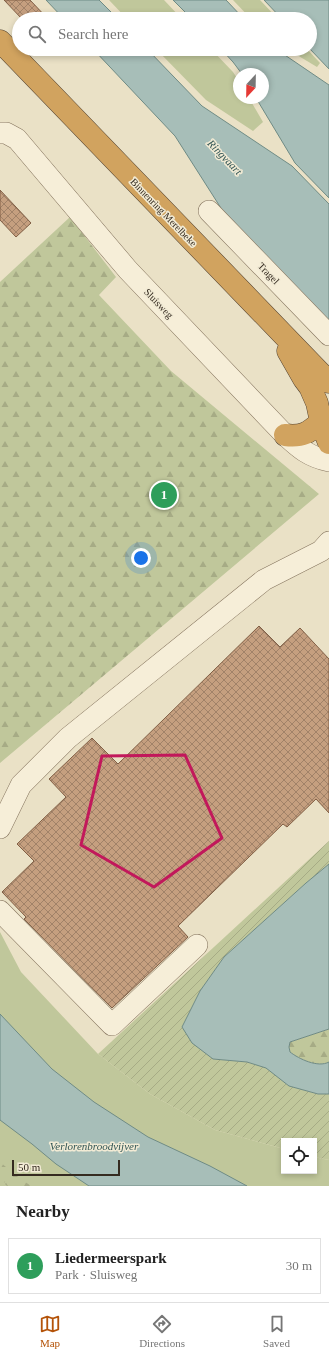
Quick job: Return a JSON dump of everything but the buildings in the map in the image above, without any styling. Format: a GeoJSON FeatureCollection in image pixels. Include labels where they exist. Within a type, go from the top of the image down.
{"type":"FeatureCollection","features":[{"type":"Feature","properties":{"kind":"highway","name":"Binnenring Merelbeke"},"geometry":{"type":"LineString","coordinates":[[0,41],[12,53]]}},
{"type":"Feature","properties":{"kind":"highway","name":"Binnenring Merelbeke"},"geometry":{"type":"LineString","coordinates":[[14,56],[329,382]]}},
{"type":"Feature","properties":{"kind":"highway"},"geometry":{"type":"LineString","coordinates":[[274,326],[310,387],[317,403],[321,422],[329,443]]}},
{"type":"Feature","properties":{"kind":"highway"},"geometry":{"type":"LineString","coordinates":[[285,434],[297,436],[309,432],[321,422]]}},
{"type":"Feature","properties":{"kind":"street","name":"Sluisweg"},"geometry":{"type":"LineString","coordinates":[[0,133],[6,133],[17,139],[128,270],[299,448],[311,455],[329,461]]}},
{"type":"Feature","properties":{"kind":"street","name":"Tragel"},"geometry":{"type":"LineString","coordinates":[[209,211],[329,335]]}},
{"type":"Feature","properties":{"kind":"street"},"geometry":{"type":"LineString","coordinates":[[0,828],[21,784],[68,738],[264,580],[326,551]]}},
{"type":"Feature","properties":{"kind":"street"},"geometry":{"type":"LineString","coordinates":[[0,911],[112,1025],[198,945]]}},
{"type":"Feature","properties":{"kind":"highlighted area"},"geometry":{"type":"Polygon","coordinates":[[[185,755],[222,838],[154,887],[81,845],[102,756],[185,755]]]}},
{"type":"Feature","properties":{"kind":"green space"},"geometry":{"type":"Polygon","coordinates":[[[109,0],[164,0],[175,12],[120,12],[109,0]]]}},
{"type":"Feature","properties":{"kind":"green space"},"geometry":{"type":"Polygon","coordinates":[[[233,0],[260,0],[271,12],[244,12],[233,0]]]}},
{"type":"Feature","properties":{"kind":"green space"},"geometry":{"type":"Polygon","coordinates":[[[163,56],[218,56],[233,72],[233,104],[252,104],[263,122],[253,131],[206,100],[163,56]]]}},
{"type":"Feature","properties":{"kind":"green space"},"geometry":{"type":"Polygon","coordinates":[[[299,56],[314,56],[320,63],[317,67],[299,56]]]}},
{"type":"Feature","properties":{"kind":"green space"},"geometry":{"type":"Polygon","coordinates":[[[70,217],[116,277],[99,295],[171,371],[319,494],[0,763],[0,282],[70,217]]]}},
{"type":"Feature","properties":{"kind":"green space"},"geometry":{"type":"Polygon","coordinates":[[[329,841],[329,864],[224,957],[200,991],[182,1027],[213,1059],[247,1062],[267,1068],[289,1086],[318,1094],[329,1094],[329,1160],[317,1158],[317,1138],[281,1138],[281,1148],[215,1130],[150,1094],[98,1054],[329,841]]]}},
{"type":"Feature","properties":{"kind":"green space"},"geometry":{"type":"Polygon","coordinates":[[[0,932],[21,972],[98,1054],[150,1094],[215,1130],[281,1148],[281,1174],[317,1174],[317,1158],[329,1160],[329,1186],[0,1186],[0,932]]]}},
{"type":"Feature","properties":{"kind":"green space"},"geometry":{"type":"Polygon","coordinates":[[[329,1029],[329,1062],[320,1064],[309,1062],[290,1052],[290,1042],[329,1029]]]}},
{"type":"Feature","properties":{"kind":"green space"},"geometry":{"type":"Polygon","coordinates":[[[0,1162],[12,1172],[4,1183],[0,1180],[0,1162]]]}},
{"type":"Feature","properties":{"kind":"green space"},"geometry":{"type":"Polygon","coordinates":[[[14,1174],[31,1186],[7,1186],[5,1184],[14,1174]]]}},
{"type":"Feature","properties":{"kind":"water"},"geometry":{"type":"Polygon","coordinates":[[[46,0],[99,0],[111,12],[57,12],[46,0]]]}},
{"type":"Feature","properties":{"kind":"water"},"geometry":{"type":"Polygon","coordinates":[[[173,0],[226,0],[237,12],[185,12],[173,0]]]}},
{"type":"Feature","properties":{"kind":"water"},"geometry":{"type":"Polygon","coordinates":[[[264,0],[329,0],[329,69],[317,56],[317,12],[275,12],[264,0]]]}},
{"type":"Feature","properties":{"kind":"water","name":"Ringvaart"},"geometry":{"type":"Polygon","coordinates":[[[100,56],[154,56],[202,106],[292,166],[329,204],[329,327],[233,227],[175,136],[100,56]]]}},
{"type":"Feature","properties":{"kind":"water"},"geometry":{"type":"Polygon","coordinates":[[[227,56],[286,56],[329,85],[329,198],[295,163],[260,104],[269,104],[269,68],[238,68],[227,56]]]}},
{"type":"Feature","properties":{"kind":"water"},"geometry":{"type":"Polygon","coordinates":[[[329,864],[329,1029],[290,1042],[289,1047],[290,1052],[309,1062],[325,1064],[329,1062],[329,1094],[318,1094],[289,1086],[266,1068],[247,1062],[213,1059],[192,1043],[182,1027],[200,991],[224,957],[329,864]]]}},
{"type":"Feature","properties":{"kind":"water","name":"Verlorenbroodvijver"},"geometry":{"type":"Polygon","coordinates":[[[0,1014],[52,1069],[94,1102],[148,1137],[210,1166],[247,1186],[89,1186],[56,1164],[0,1120],[0,1014]]]}},
{"type":"Feature","properties":{"kind":"place","name":"Liedermeerspark"},"geometry":{"type":"Point","coordinates":[164,495]}}]}
